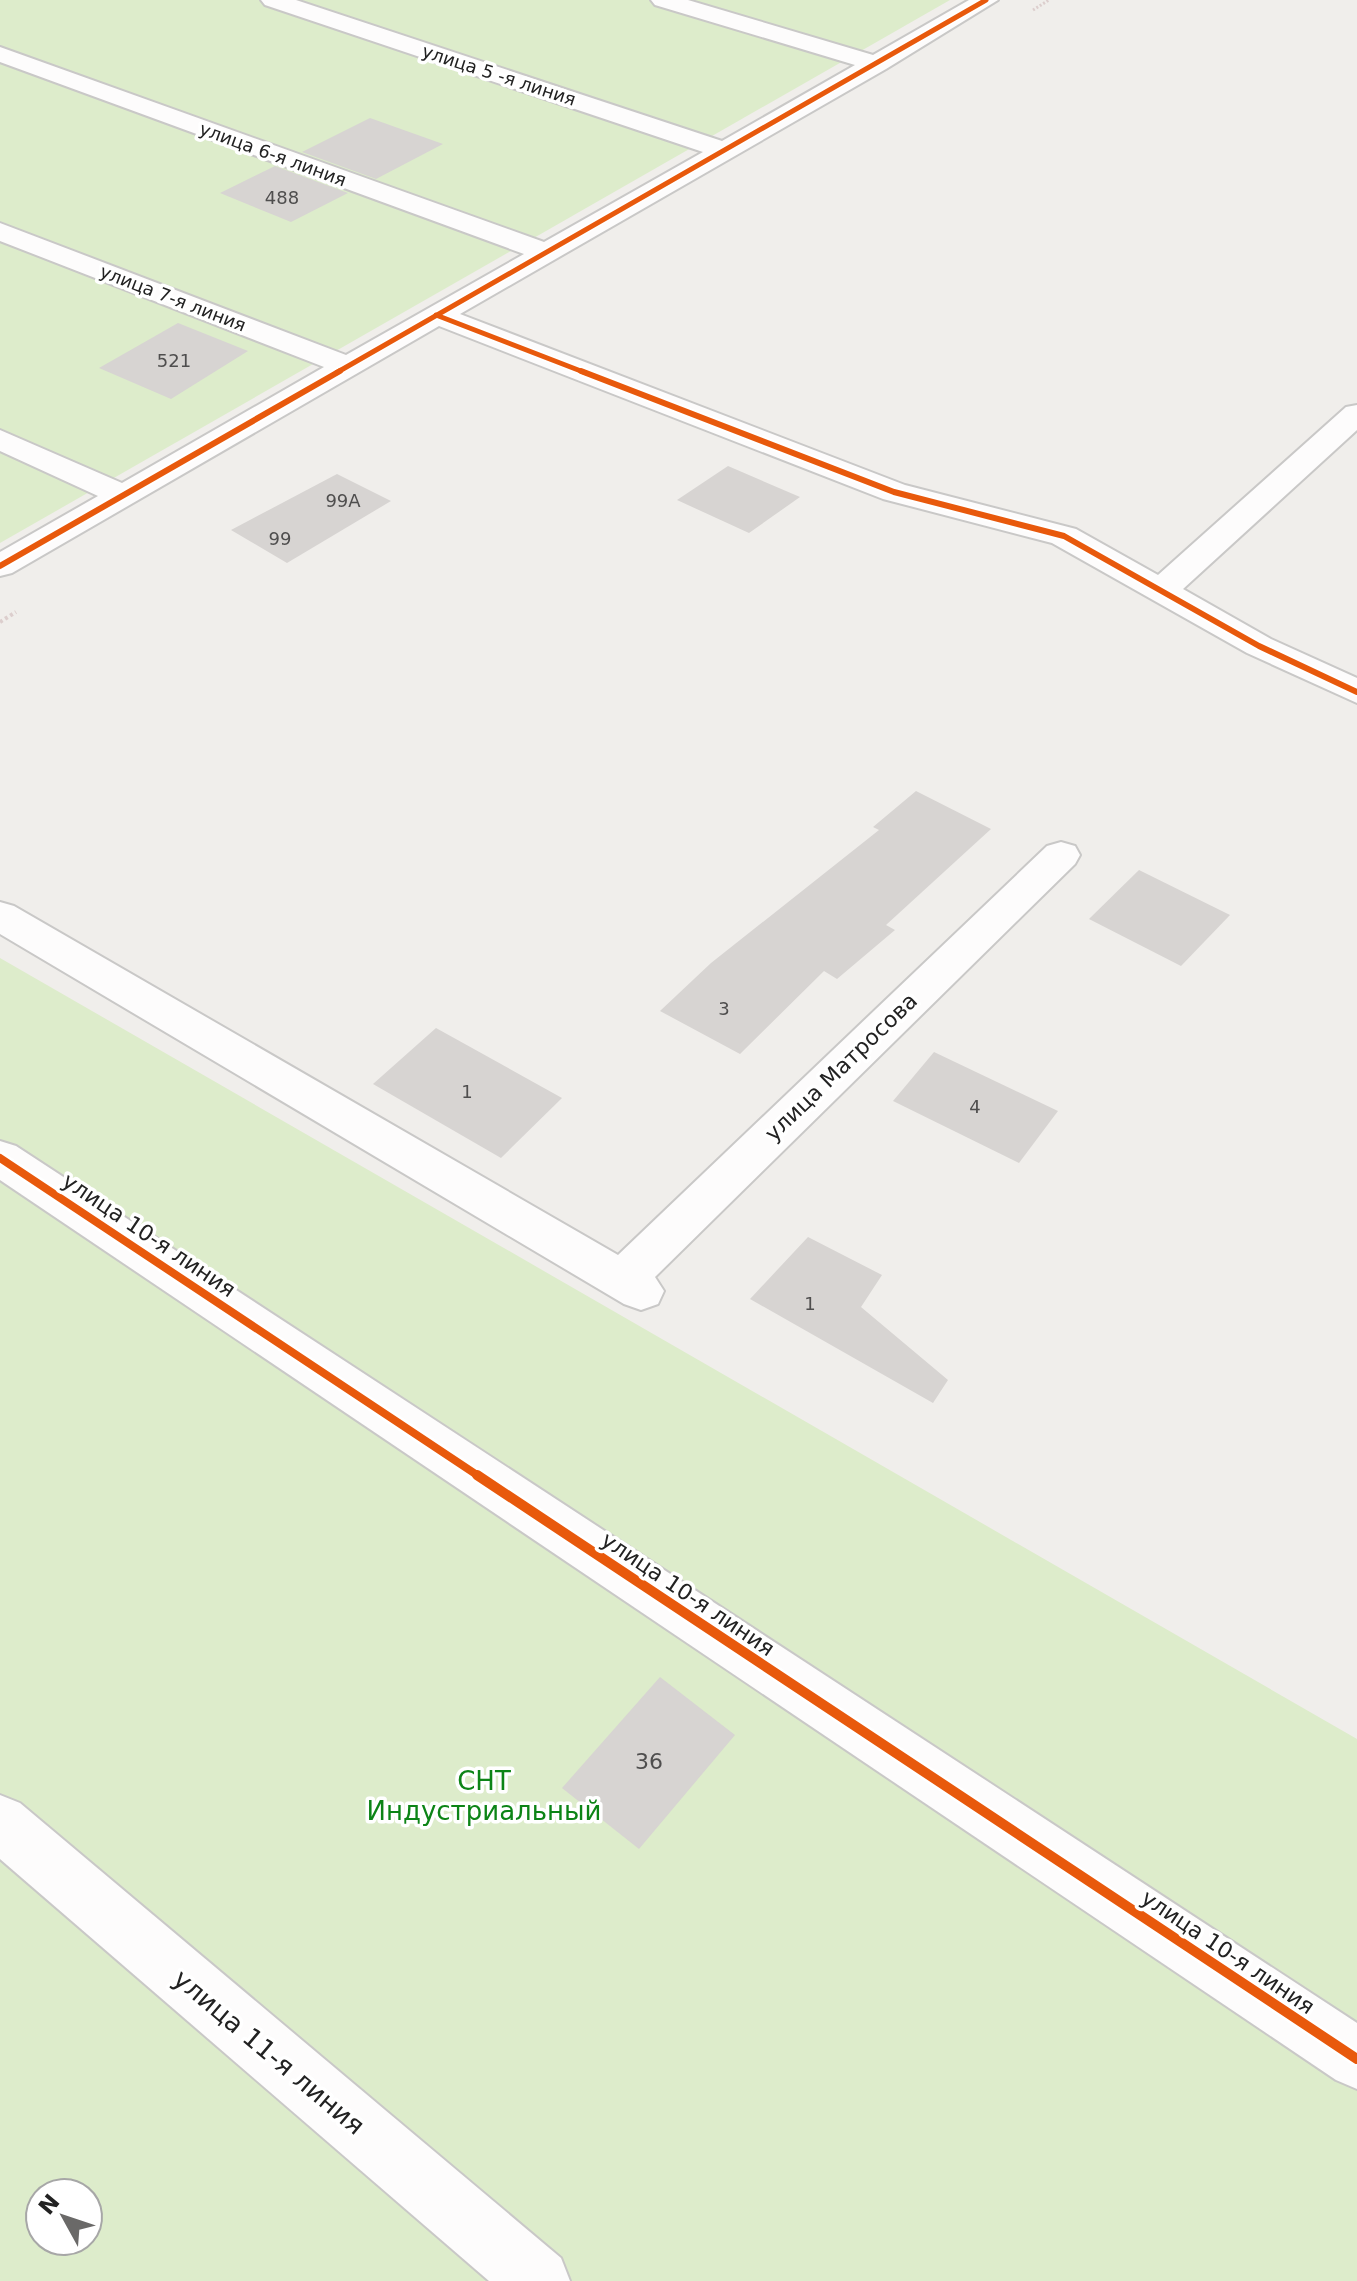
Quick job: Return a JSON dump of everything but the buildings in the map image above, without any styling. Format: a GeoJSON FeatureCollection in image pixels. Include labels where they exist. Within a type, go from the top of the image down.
{"type":"FeatureCollection","features":[{"type":"Feature","properties":{"kind":"street","name":"улица 5 -я линия"},"geometry":{"type":"LineString","coordinates":[[273,0],[726,151]]}},
{"type":"Feature","properties":{"kind":"street"},"geometry":{"type":"LineString","coordinates":[[663,0],[877,64]]}},
{"type":"Feature","properties":{"kind":"street"},"geometry":{"type":"LineString","coordinates":[[0,566],[345,365],[547,253],[986,0]]}},
{"type":"Feature","properties":{"kind":"street","name":"улица 6-я линия"},"geometry":{"type":"LineString","coordinates":[[0,54],[547,253]]}},
{"type":"Feature","properties":{"kind":"street","name":"улица 7-я линия"},"geometry":{"type":"LineString","coordinates":[[0,231],[345,365]]}},
{"type":"Feature","properties":{"kind":"street"},"geometry":{"type":"LineString","coordinates":[[436,315],[894,492],[1064,536],[1259,646],[1357,692]]}},
{"type":"Feature","properties":{"kind":"street"},"geometry":{"type":"LineString","coordinates":[[1161,591],[1357,414]]}},
{"type":"Feature","properties":{"kind":"street"},"geometry":{"type":"LineString","coordinates":[[0,439],[122,495]]}},
{"type":"Feature","properties":{"kind":"street","name":"улица Матросова"},"geometry":{"type":"LineString","coordinates":[[0,916],[631,1285],[1061,855]]}},
{"type":"Feature","properties":{"kind":"street","name":"улица 10-я линия"},"geometry":{"type":"LineString","coordinates":[[0,1158],[1357,2059]]}},
{"type":"Feature","properties":{"kind":"street","name":"улица 11-я линия"},"geometry":{"type":"LineString","coordinates":[[0,1822],[538,2281]]}},
{"type":"Feature","properties":{"kind":"green space"},"geometry":{"type":"Polygon","coordinates":[[[0,0],[950,0],[0,543],[0,0]]]}},
{"type":"Feature","properties":{"kind":"green space","name":"СНТ Индустриальный"},"geometry":{"type":"Polygon","coordinates":[[[0,958],[1357,1739],[1357,2281],[0,2281],[0,958]]]}},
{"type":"Feature","properties":{"kind":"cycle path"},"geometry":{"type":"LineString","coordinates":[[0,566],[986,0]]}},
{"type":"Feature","properties":{"kind":"cycle path"},"geometry":{"type":"LineString","coordinates":[[436,315],[894,492],[1064,536],[1259,646],[1357,692]]}},
{"type":"Feature","properties":{"kind":"cycle path"},"geometry":{"type":"LineString","coordinates":[[0,1158],[1357,2059]]}}]}
